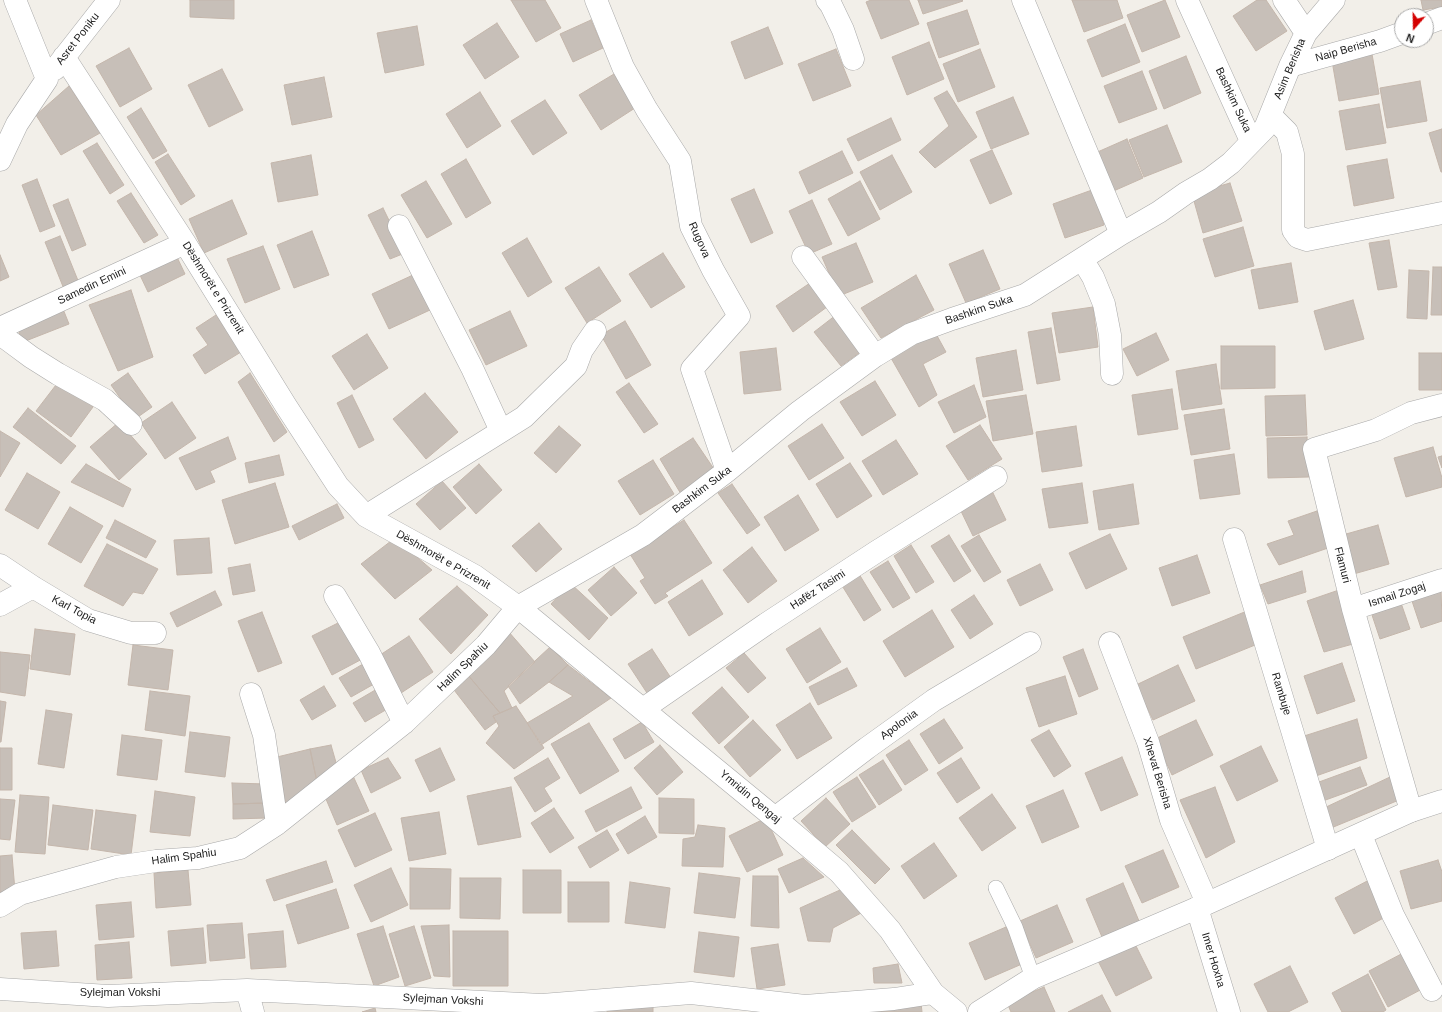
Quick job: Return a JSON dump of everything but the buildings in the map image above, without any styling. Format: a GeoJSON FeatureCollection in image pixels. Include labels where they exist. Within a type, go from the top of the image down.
{"type":"FeatureCollection","features":[{"type":"Feature","properties":{"kind":"street"},"geometry":{"type":"LineString","coordinates":[[0,160],[17,124],[47,79],[15,0]]}},
{"type":"Feature","properties":{"kind":"street","name":"Asret Poniku"},"geometry":{"type":"LineString","coordinates":[[47,79],[109,0]]}},
{"type":"Feature","properties":{"kind":"street","name":"Rugova"},"geometry":{"type":"LineString","coordinates":[[596,0],[623,67],[647,110],[680,161],[691,226],[713,270],[739,316],[692,369],[727,471]]}},
{"type":"Feature","properties":{"kind":"street"},"geometry":{"type":"LineString","coordinates":[[827,0],[843,30],[853,59]]}},
{"type":"Feature","properties":{"kind":"street"},"geometry":{"type":"LineString","coordinates":[[1023,0],[1121,234]]}},
{"type":"Feature","properties":{"kind":"street","name":"Bashkim Suka"},"geometry":{"type":"LineString","coordinates":[[518,607],[643,535],[727,471],[800,411],[875,356],[911,334],[1025,295],[1121,234],[1159,212],[1231,164],[1252,141],[1187,0]]}},
{"type":"Feature","properties":{"kind":"street"},"geometry":{"type":"LineString","coordinates":[[1284,0],[1306,33]]}},
{"type":"Feature","properties":{"kind":"street","name":"Asim Berisha"},"geometry":{"type":"LineString","coordinates":[[1252,141],[1265,128],[1290,66],[1306,33],[1334,0]]}},
{"type":"Feature","properties":{"kind":"street","name":"Naip Berisha"},"geometry":{"type":"LineString","coordinates":[[1290,66],[1394,36]]}},
{"type":"Feature","properties":{"kind":"street","name":"Dëshmorët e Prizrenit"},"geometry":{"type":"LineString","coordinates":[[64,57],[185,243],[286,406],[338,486],[366,516],[475,576],[518,607]]}},
{"type":"Feature","properties":{"kind":"street"},"geometry":{"type":"LineString","coordinates":[[1271,116],[1287,132],[1293,154],[1293,230],[1298,237],[1307,240],[1442,213]]}},
{"type":"Feature","properties":{"kind":"street"},"geometry":{"type":"LineString","coordinates":[[399,226],[472,368],[500,432]]}},
{"type":"Feature","properties":{"kind":"street","name":"Samedin Emini"},"geometry":{"type":"LineString","coordinates":[[0,328],[185,243]]}},
{"type":"Feature","properties":{"kind":"street"},"geometry":{"type":"LineString","coordinates":[[803,257],[875,356]]}},
{"type":"Feature","properties":{"kind":"street"},"geometry":{"type":"LineString","coordinates":[[1082,259],[1093,277],[1104,304],[1110,335],[1112,374]]}},
{"type":"Feature","properties":{"kind":"street"},"geometry":{"type":"LineString","coordinates":[[366,516],[524,417],[576,366],[582,350],[595,331]]}},
{"type":"Feature","properties":{"kind":"street"},"geometry":{"type":"LineString","coordinates":[[0,334],[52,370],[105,400],[131,424]]}},
{"type":"Feature","properties":{"kind":"street","name":"Flamuri"},"geometry":{"type":"LineString","coordinates":[[1411,811],[1353,609],[1314,449],[1376,430],[1411,412],[1442,405]]}},
{"type":"Feature","properties":{"kind":"street","name":"Hafëz Tasimi"},"geometry":{"type":"LineString","coordinates":[[643,709],[766,624],[876,552],[996,477]]}},
{"type":"Feature","properties":{"kind":"street","name":"Rambuje"},"geometry":{"type":"LineString","coordinates":[[1234,538],[1328,849]]}},
{"type":"Feature","properties":{"kind":"street","name":"Karl Topia"},"geometry":{"type":"LineString","coordinates":[[0,565],[88,620],[131,634],[155,633]]}},
{"type":"Feature","properties":{"kind":"street","name":"Ismail Zogaj"},"geometry":{"type":"LineString","coordinates":[[1353,609],[1442,580]]}},
{"type":"Feature","properties":{"kind":"street"},"geometry":{"type":"LineString","coordinates":[[0,605],[33,587]]}},
{"type":"Feature","properties":{"kind":"street"},"geometry":{"type":"LineString","coordinates":[[335,596],[368,653],[404,723]]}},
{"type":"Feature","properties":{"kind":"street","name":"Ymridin Qengaj"},"geometry":{"type":"LineString","coordinates":[[518,607],[839,872],[890,930],[933,993],[956,1012]]}},
{"type":"Feature","properties":{"kind":"street","name":"Halim Spahiu"},"geometry":{"type":"LineString","coordinates":[[0,906],[20,894],[116,867],[156,861],[198,858],[240,848],[277,824],[404,723],[486,645],[518,607]]}},
{"type":"Feature","properties":{"kind":"street","name":"Xhevat Berisha"},"geometry":{"type":"LineString","coordinates":[[1110,642],[1148,742],[1171,820],[1202,906]]}},
{"type":"Feature","properties":{"kind":"street","name":"Apolonia"},"geometry":{"type":"LineString","coordinates":[[775,818],[867,748],[934,700],[1030,643]]}},
{"type":"Feature","properties":{"kind":"street"},"geometry":{"type":"LineString","coordinates":[[252,694],[264,735],[277,824]]}},
{"type":"Feature","properties":{"kind":"street"},"geometry":{"type":"LineString","coordinates":[[979,1012],[1033,978],[1202,906],[1411,811],[1442,801]]}},
{"type":"Feature","properties":{"kind":"street"},"geometry":{"type":"LineString","coordinates":[[1361,835],[1394,915],[1432,990]]}},
{"type":"Feature","properties":{"kind":"street","name":"Imer Hoxha"},"geometry":{"type":"LineString","coordinates":[[1202,906],[1229,1012]]}},
{"type":"Feature","properties":{"kind":"street","name":"Sylejman Vokshi"},"geometry":{"type":"LineString","coordinates":[[0,989],[108,996],[248,990],[542,1005],[691,993],[805,1006],[933,993]]}},
{"type":"Feature","properties":{"kind":"street"},"geometry":{"type":"LineString","coordinates":[[248,990],[253,1012]]}},
{"type":"Feature","properties":{"kind":"lane"},"geometry":{"type":"LineString","coordinates":[[996,888],[1015,927],[1033,978]]}}]}
